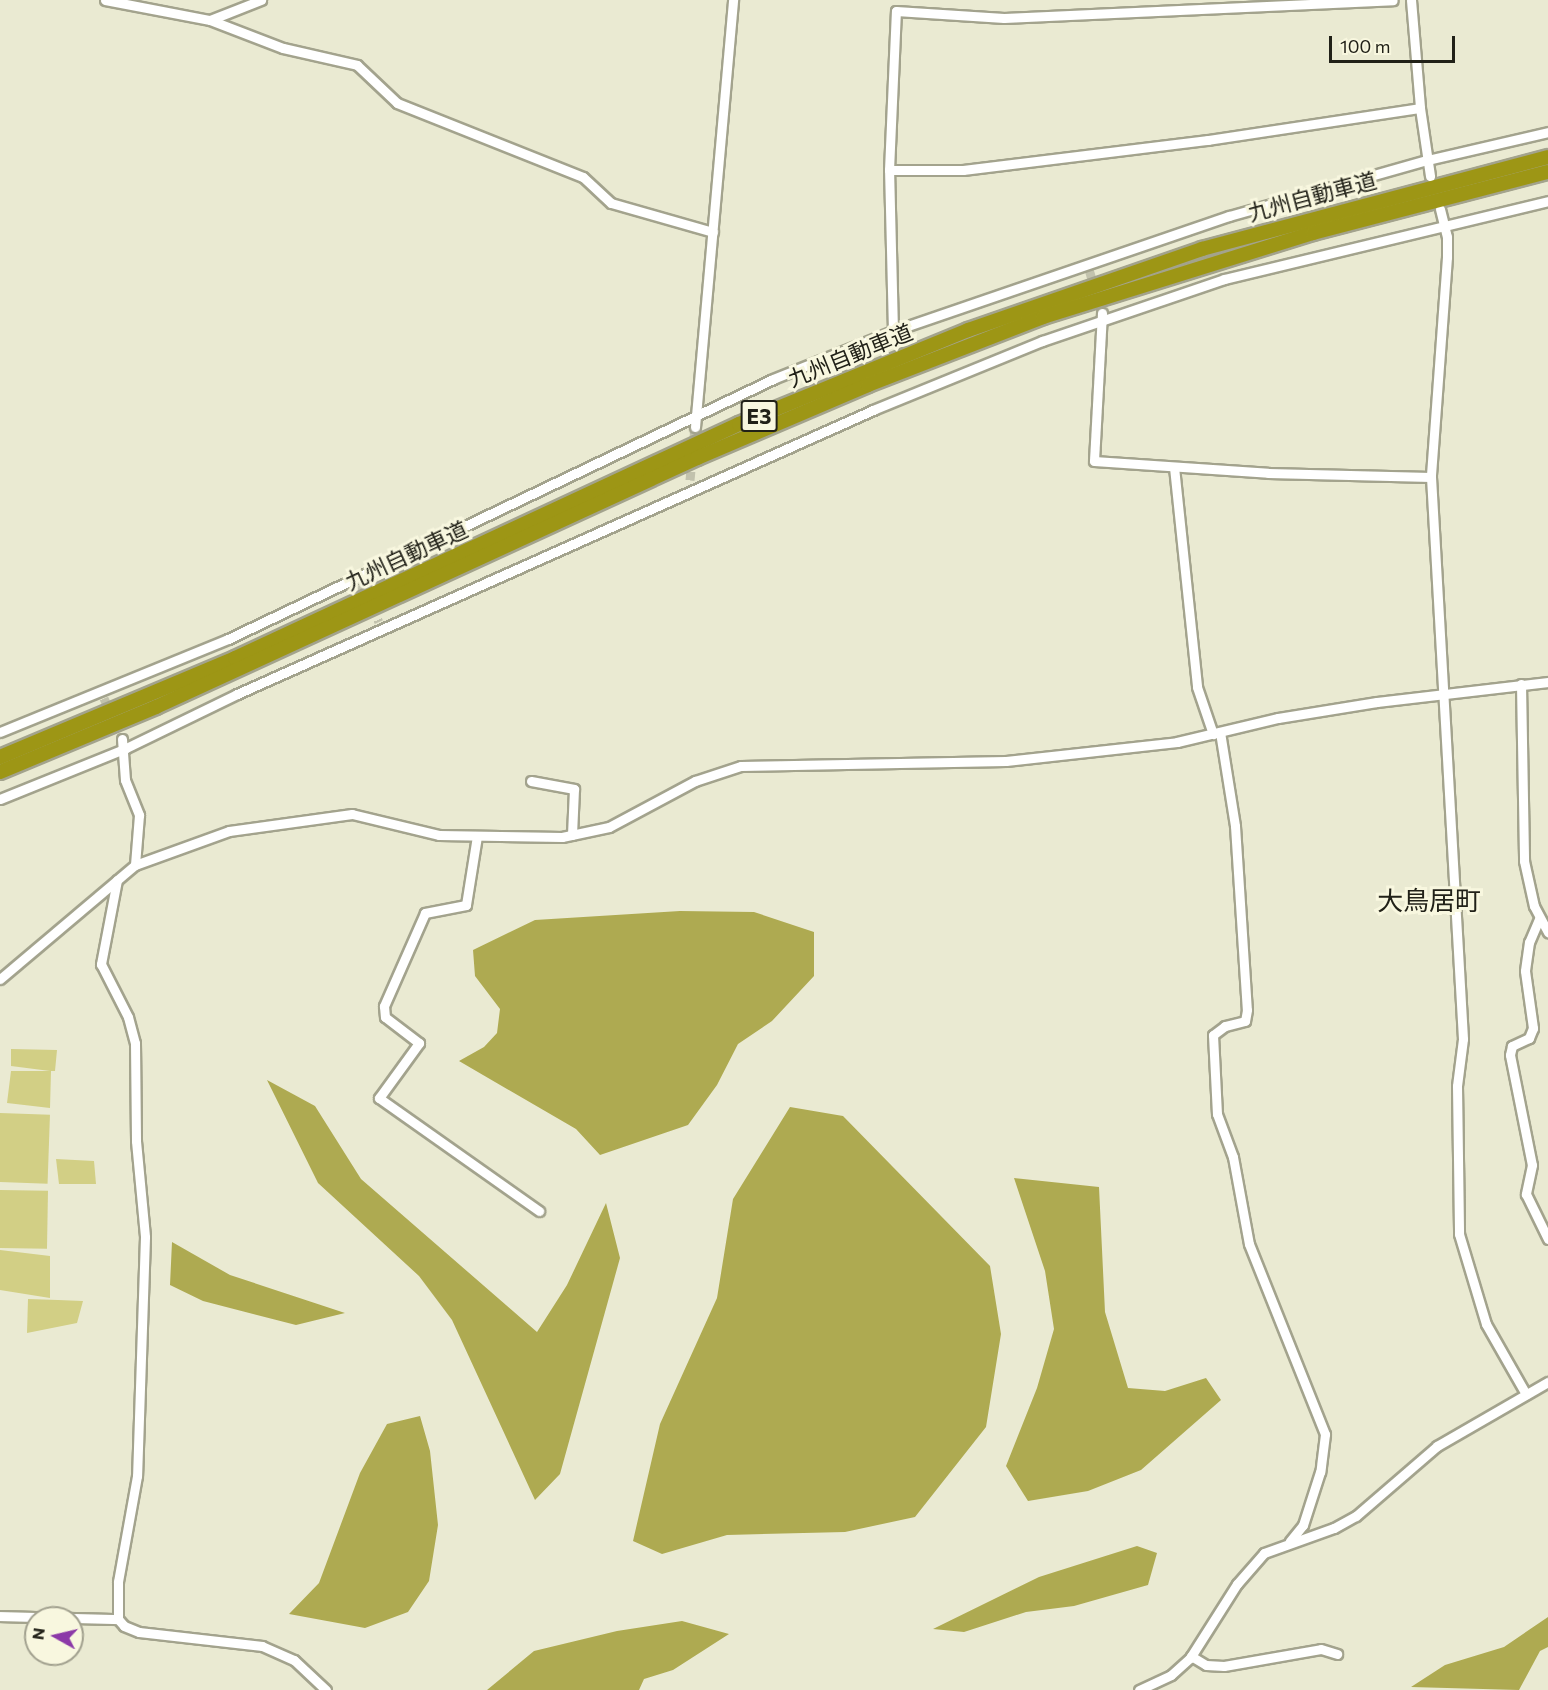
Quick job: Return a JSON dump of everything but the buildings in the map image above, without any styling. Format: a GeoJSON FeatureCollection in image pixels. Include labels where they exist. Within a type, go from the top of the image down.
{"type":"FeatureCollection","features":[{"type":"Feature","properties":{"kind":"highway","name":"九州自動車道"},"geometry":{"type":"LineString","coordinates":[[0,757],[235,658],[739,424],[958,334],[1202,249],[1548,158]]}},
{"type":"Feature","properties":{"kind":"highway","name":"九州自動車道"},"geometry":{"type":"LineString","coordinates":[[0,772],[156,707],[697,458],[868,385],[1021,325],[1140,284],[1313,233],[1548,172]]}},
{"type":"Feature","properties":{"kind":"highway"},"geometry":{"type":"LineString","coordinates":[[0,781],[156,707]]}},
{"type":"Feature","properties":{"kind":"highway"},"geometry":{"type":"LineString","coordinates":[[0,751],[60,733]]}},
{"type":"Feature","properties":{"kind":"street"},"geometry":{"type":"LineString","coordinates":[[105,0],[210,20],[283,48],[357,65],[397,103],[583,177],[611,203],[712,232]]}},
{"type":"Feature","properties":{"kind":"street"},"geometry":{"type":"LineString","coordinates":[[210,20],[261,0]]}},
{"type":"Feature","properties":{"kind":"street"},"geometry":{"type":"LineString","coordinates":[[695,422],[733,0]]}},
{"type":"Feature","properties":{"kind":"street"},"geometry":{"type":"LineString","coordinates":[[893,331],[889,170],[896,11],[1004,18],[1393,0]]}},
{"type":"Feature","properties":{"kind":"street"},"geometry":{"type":"LineString","coordinates":[[1412,0],[1420,108],[1430,176]]}},
{"type":"Feature","properties":{"kind":"street"},"geometry":{"type":"LineString","coordinates":[[889,170],[963,170],[1208,140],[1420,108]]}},
{"type":"Feature","properties":{"kind":"street"},"geometry":{"type":"LineString","coordinates":[[0,732],[102,694],[228,639],[695,422],[773,380],[893,331],[1229,216],[1427,160],[1548,132]]}},
{"type":"Feature","properties":{"kind":"street"},"geometry":{"type":"LineString","coordinates":[[0,799],[380,625],[873,410],[1103,316],[1224,279],[1548,201]]}},
{"type":"Feature","properties":{"kind":"street"},"geometry":{"type":"LineString","coordinates":[[1440,209],[1445,225],[1447,257],[1431,477],[1463,1039],[1457,1086],[1459,1234],[1486,1324],[1526,1394]]}},
{"type":"Feature","properties":{"kind":"street"},"geometry":{"type":"LineString","coordinates":[[1103,316],[1094,461],[1174,467],[1431,477]]}},
{"type":"Feature","properties":{"kind":"street"},"geometry":{"type":"LineString","coordinates":[[1174,467],[1197,687],[1216,733],[1235,826],[1246,1010],[1245,1021],[1225,1026],[1214,1035],[1217,1114],[1236,1167],[1249,1244],[1325,1434],[1320,1472],[1303,1525],[1290,1541]]}},
{"type":"Feature","properties":{"kind":"street"},"geometry":{"type":"LineString","coordinates":[[690,480],[690,490]]}},
{"type":"Feature","properties":{"kind":"street"},"geometry":{"type":"LineString","coordinates":[[0,978],[135,865],[229,831],[352,814],[385,819],[439,835],[572,836],[609,827],[695,781],[741,766],[1006,761],[1177,742],[1278,718],[1444,692],[1548,682]]}},
{"type":"Feature","properties":{"kind":"street"},"geometry":{"type":"LineString","coordinates":[[1521,684],[1524,861],[1539,918],[1548,931]]}},
{"type":"Feature","properties":{"kind":"street"},"geometry":{"type":"LineString","coordinates":[[124,744],[125,780],[139,815],[135,865]]}},
{"type":"Feature","properties":{"kind":"street"},"geometry":{"type":"LineString","coordinates":[[531,782],[574,789],[572,836]]}},
{"type":"Feature","properties":{"kind":"street"},"geometry":{"type":"LineString","coordinates":[[477,836],[466,905],[425,913],[384,1006],[385,1017],[419,1043],[379,1098],[539,1211]]}},
{"type":"Feature","properties":{"kind":"street"},"geometry":{"type":"LineString","coordinates":[[117,880],[101,964],[128,1017],[135,1043],[136,1141],[145,1237],[137,1476],[118,1582],[118,1618],[124,1626],[139,1632],[262,1646],[294,1660],[326,1690]]}},
{"type":"Feature","properties":{"kind":"street"},"geometry":{"type":"LineString","coordinates":[[1539,918],[1529,942],[1525,971],[1533,1028],[1529,1038],[1512,1046],[1510,1055],[1532,1165],[1526,1194],[1548,1239]]}},
{"type":"Feature","properties":{"kind":"street"},"geometry":{"type":"LineString","coordinates":[[1139,1690],[1171,1675],[1191,1656],[1252,1565],[1264,1553],[1290,1541],[1334,1528],[1356,1516],[1430,1452],[1548,1382]]}},
{"type":"Feature","properties":{"kind":"street"},"geometry":{"type":"LineString","coordinates":[[0,1616],[118,1618]]}},
{"type":"Feature","properties":{"kind":"street"},"geometry":{"type":"LineString","coordinates":[[1191,1656],[1206,1665],[1224,1666],[1321,1649],[1337,1654]]}},
{"type":"Feature","properties":{"kind":"shaded area"},"geometry":{"type":"Polygon","coordinates":[[[680,911],[754,912],[814,932],[814,976],[772,1021],[738,1044],[717,1085],[688,1125],[600,1155],[576,1129],[459,1061],[484,1047],[497,1033],[500,1009],[475,976],[473,950],[535,920],[680,911]]]}},
{"type":"Feature","properties":{"kind":"shaded area"},"geometry":{"type":"Polygon","coordinates":[[[11,1049],[57,1050],[55,1071],[51,1071],[50,1108],[7,1103],[11,1071],[50,1071],[11,1066],[11,1049]]]}},
{"type":"Feature","properties":{"kind":"shaded area"},"geometry":{"type":"Polygon","coordinates":[[[267,1080],[315,1106],[361,1179],[537,1332],[567,1285],[606,1203],[620,1258],[560,1474],[535,1500],[452,1320],[419,1276],[318,1183],[267,1080]]]}},
{"type":"Feature","properties":{"kind":"shaded area"},"geometry":{"type":"Polygon","coordinates":[[[790,1107],[843,1116],[990,1266],[1001,1334],[986,1427],[915,1517],[845,1532],[727,1535],[662,1554],[633,1541],[660,1424],[717,1298],[733,1199],[790,1107]]]}},
{"type":"Feature","properties":{"kind":"shaded area"},"geometry":{"type":"Polygon","coordinates":[[[0,1113],[50,1115],[48,1184],[0,1182],[0,1113]]]}},
{"type":"Feature","properties":{"kind":"shaded area"},"geometry":{"type":"Polygon","coordinates":[[[56,1159],[94,1161],[96,1184],[59,1184],[56,1159]]]}},
{"type":"Feature","properties":{"kind":"shaded area"},"geometry":{"type":"Polygon","coordinates":[[[1014,1178],[1099,1187],[1105,1312],[1128,1388],[1165,1391],[1206,1378],[1221,1400],[1141,1470],[1088,1491],[1028,1501],[1006,1466],[1037,1388],[1054,1329],[1045,1271],[1014,1178]]]}},
{"type":"Feature","properties":{"kind":"shaded area"},"geometry":{"type":"Polygon","coordinates":[[[0,1190],[48,1191],[47,1249],[0,1248],[0,1190]]]}},
{"type":"Feature","properties":{"kind":"shaded area"},"geometry":{"type":"Polygon","coordinates":[[[172,1242],[230,1275],[345,1313],[296,1325],[203,1301],[170,1285],[172,1242]]]}},
{"type":"Feature","properties":{"kind":"shaded area"},"geometry":{"type":"Polygon","coordinates":[[[0,1250],[50,1256],[50,1298],[0,1290],[0,1250]]]}},
{"type":"Feature","properties":{"kind":"shaded area"},"geometry":{"type":"Polygon","coordinates":[[[28,1299],[83,1301],[77,1323],[27,1333],[28,1299]]]}},
{"type":"Feature","properties":{"kind":"shaded area"},"geometry":{"type":"Polygon","coordinates":[[[420,1416],[430,1451],[438,1525],[429,1581],[408,1612],[365,1628],[289,1614],[319,1583],[360,1473],[387,1424],[420,1416]]]}},
{"type":"Feature","properties":{"kind":"shaded area"},"geometry":{"type":"Polygon","coordinates":[[[1137,1546],[1157,1553],[1148,1585],[1074,1606],[1026,1612],[964,1632],[933,1629],[1039,1577],[1137,1546]]]}},
{"type":"Feature","properties":{"kind":"shaded area"},"geometry":{"type":"Polygon","coordinates":[[[1548,1617],[1548,1647],[1540,1651],[1519,1690],[1411,1687],[1445,1665],[1504,1647],[1548,1617]]]}},
{"type":"Feature","properties":{"kind":"shaded area"},"geometry":{"type":"Polygon","coordinates":[[[682,1621],[729,1634],[673,1670],[644,1679],[639,1690],[487,1690],[534,1651],[617,1631],[682,1621]]]}},
{"type":"Feature","properties":{"kind":"tunnel"},"geometry":{"type":"LineString","coordinates":[[1089,269],[1102,313]]}},
{"type":"Feature","properties":{"kind":"tunnel"},"geometry":{"type":"LineString","coordinates":[[690,480],[695,427]]}},
{"type":"Feature","properties":{"kind":"tunnel"},"geometry":{"type":"LineString","coordinates":[[360,583],[379,622]]}},
{"type":"Feature","properties":{"kind":"tunnel"},"geometry":{"type":"LineString","coordinates":[[104,698],[122,739]]}},
{"type":"Feature","properties":{"kind":"district","name":"大鳥居町"},"geometry":{"type":"Point","coordinates":[1429,900]}}]}
